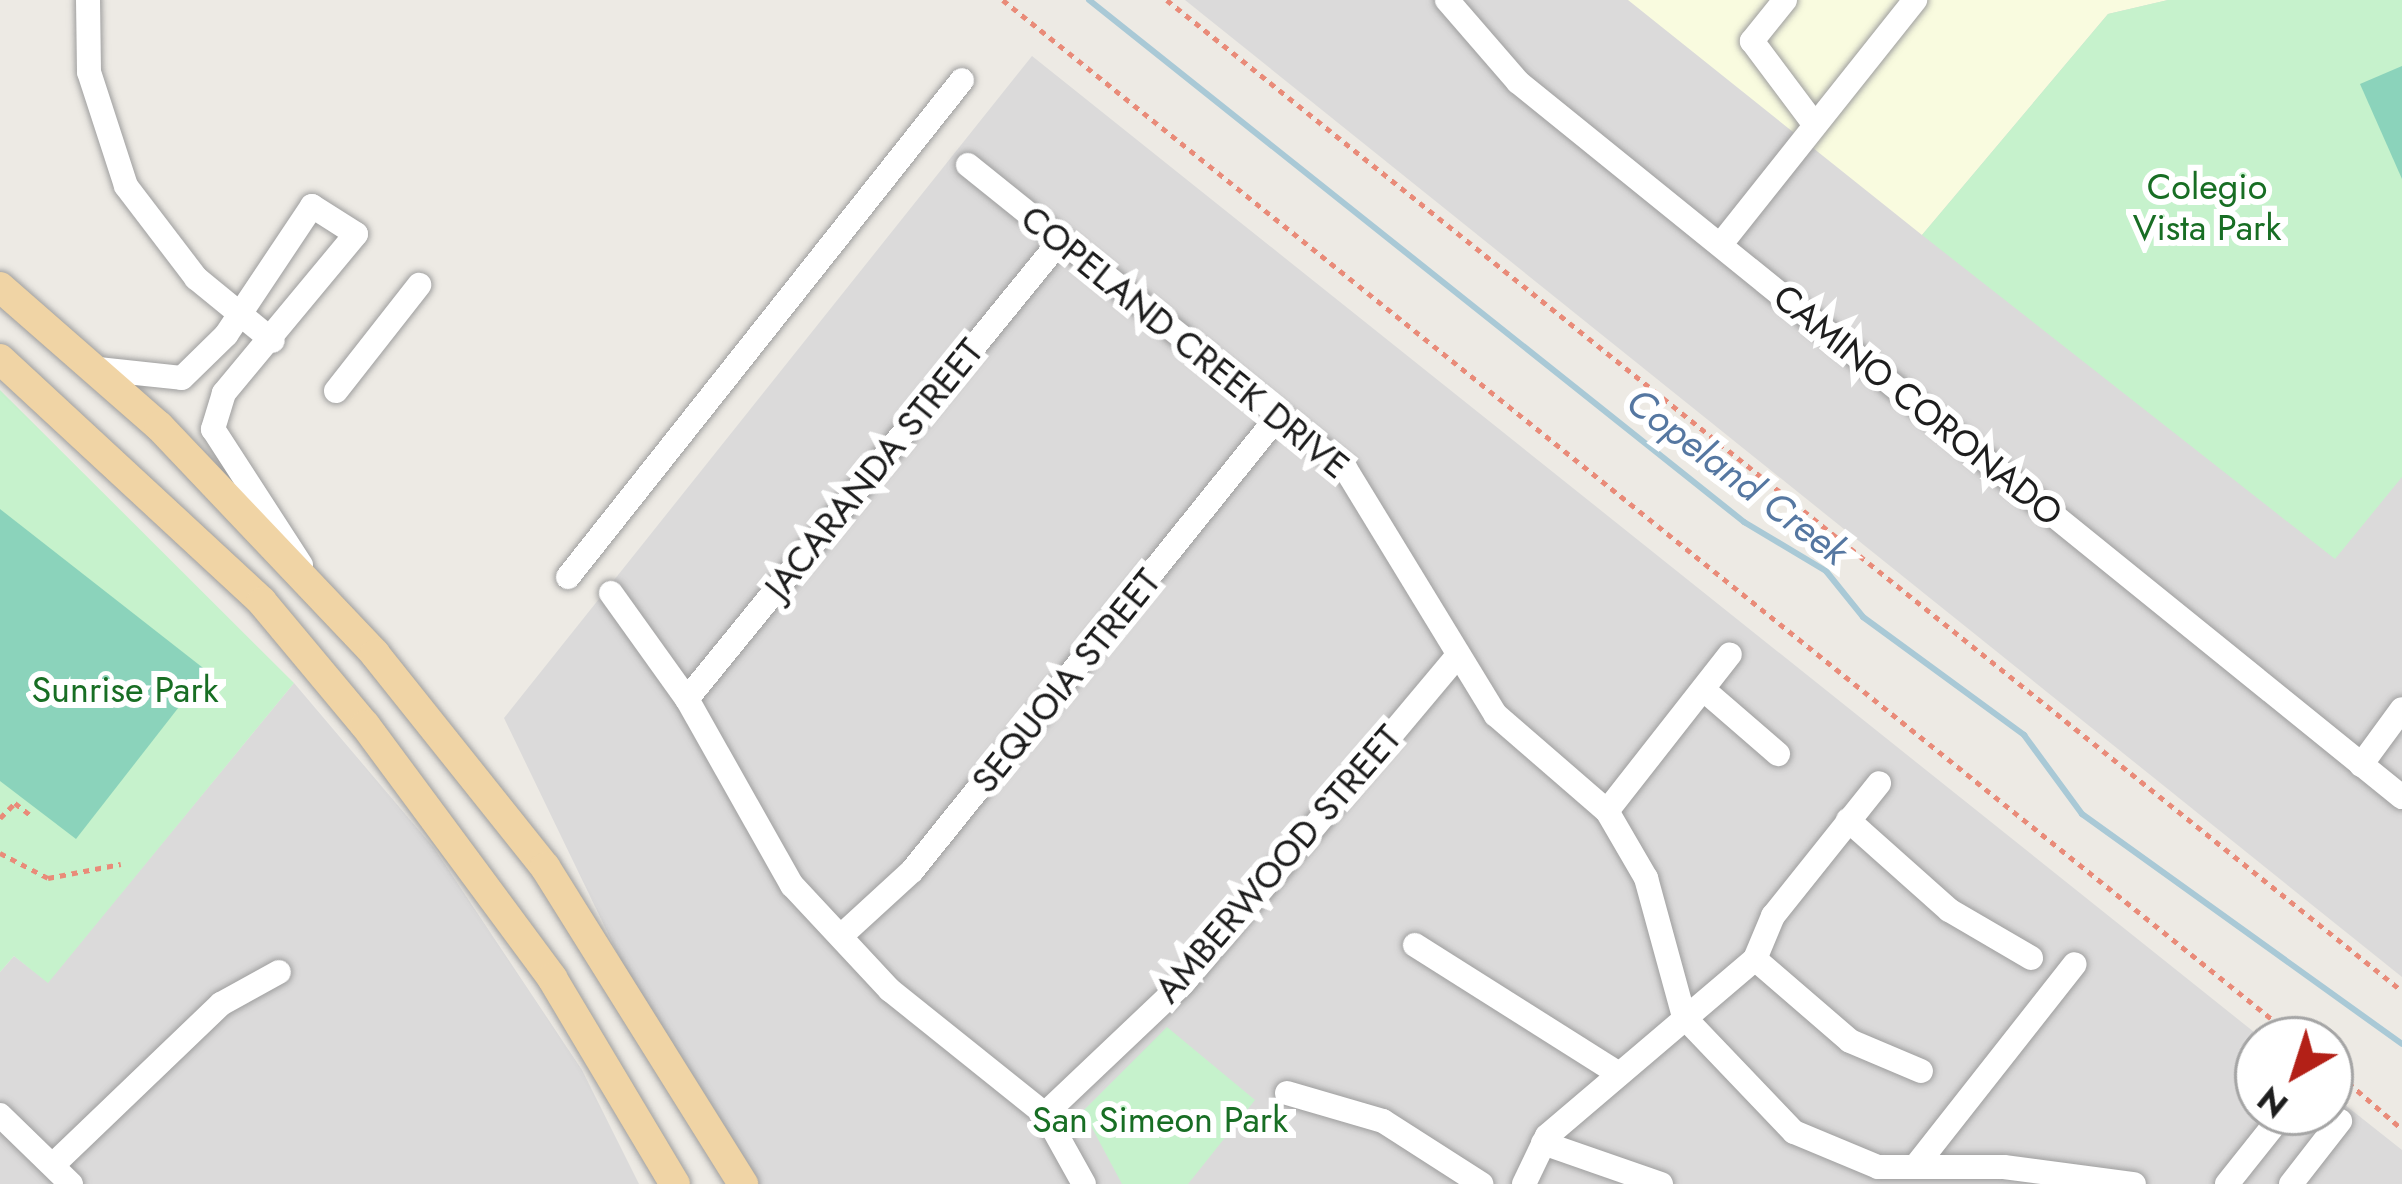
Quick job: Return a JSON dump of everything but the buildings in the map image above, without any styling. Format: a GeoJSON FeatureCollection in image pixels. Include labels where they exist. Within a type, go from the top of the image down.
{"type":"FeatureCollection","features":[{"type":"Feature","properties":{"kind":"main road"},"geometry":{"type":"LineString","coordinates":[[0,287],[98,369],[307,578],[544,867],[742,1184]]}},
{"type":"Feature","properties":{"kind":"main road"},"geometry":{"type":"LineString","coordinates":[[0,358],[262,602],[365,724],[539,959],[675,1184]]}},
{"type":"Feature","properties":{"kind":"street"},"geometry":{"type":"LineString","coordinates":[[88,0],[89,72],[126,187],[236,311],[273,341]]}},
{"type":"Feature","properties":{"kind":"street","name":"CAMINO CORONADO"},"geometry":{"type":"LineString","coordinates":[[1448,0],[1518,82],[2402,797]]}},
{"type":"Feature","properties":{"kind":"street"},"geometry":{"type":"LineString","coordinates":[[1785,0],[1752,41],[1814,124]]}},
{"type":"Feature","properties":{"kind":"street"},"geometry":{"type":"LineString","coordinates":[[1721,244],[1915,0]]}},
{"type":"Feature","properties":{"kind":"street"},"geometry":{"type":"LineString","coordinates":[[568,577],[962,80]]}},
{"type":"Feature","properties":{"kind":"street","name":"COPELAND CREEK DRIVE"},"geometry":{"type":"LineString","coordinates":[[968,165],[1345,468],[1388,524],[1454,660],[1496,715],[1607,811],[1646,878],[1684,1017],[1794,1132],[1878,1167],[2134,1184]]}},
{"type":"Feature","properties":{"kind":"street"},"geometry":{"type":"LineString","coordinates":[[98,369],[182,378],[312,206],[356,234],[273,341],[224,393],[213,428],[307,578]]}},
{"type":"Feature","properties":{"kind":"street","name":"JACARANDA STREET"},"geometry":{"type":"LineString","coordinates":[[687,699],[1061,240]]}},
{"type":"Feature","properties":{"kind":"street"},"geometry":{"type":"LineString","coordinates":[[336,391],[419,285]]}},
{"type":"Feature","properties":{"kind":"street","name":"SEQUOIA STREET"},"geometry":{"type":"LineString","coordinates":[[841,936],[912,871],[1279,415]]}},
{"type":"Feature","properties":{"kind":"street"},"geometry":{"type":"LineString","coordinates":[[611,593],[687,699],[747,816],[841,936],[1045,1114],[1084,1184]]}},
{"type":"Feature","properties":{"kind":"street"},"geometry":{"type":"LineString","coordinates":[[1607,811],[1730,653]]}},
{"type":"Feature","properties":{"kind":"street","name":"AMBERWOOD STREET"},"geometry":{"type":"LineString","coordinates":[[1045,1114],[1183,983],[1454,660]]}},
{"type":"Feature","properties":{"kind":"street"},"geometry":{"type":"LineString","coordinates":[[1704,691],[1778,754]]}},
{"type":"Feature","properties":{"kind":"street"},"geometry":{"type":"LineString","coordinates":[[2360,765],[2402,709]]}},
{"type":"Feature","properties":{"kind":"street"},"geometry":{"type":"LineString","coordinates":[[1524,1184],[1543,1144],[1755,959],[1773,916],[1879,783]]}},
{"type":"Feature","properties":{"kind":"street"},"geometry":{"type":"LineString","coordinates":[[1848,820],[1949,910],[2031,958]]}},
{"type":"Feature","properties":{"kind":"street"},"geometry":{"type":"LineString","coordinates":[[1415,945],[1619,1074]]}},
{"type":"Feature","properties":{"kind":"street"},"geometry":{"type":"LineString","coordinates":[[1755,959],[1850,1041],[1921,1071]]}},
{"type":"Feature","properties":{"kind":"street"},"geometry":{"type":"LineString","coordinates":[[1915,1167],[2075,964]]}},
{"type":"Feature","properties":{"kind":"street"},"geometry":{"type":"LineString","coordinates":[[53,1165],[220,1004],[279,972]]}},
{"type":"Feature","properties":{"kind":"street"},"geometry":{"type":"LineString","coordinates":[[1287,1093],[1383,1121],[1481,1184]]}},
{"type":"Feature","properties":{"kind":"street"},"geometry":{"type":"LineString","coordinates":[[0,1115],[71,1184]]}},
{"type":"Feature","properties":{"kind":"street"},"geometry":{"type":"LineString","coordinates":[[2227,1184],[2265,1136]]}},
{"type":"Feature","properties":{"kind":"street"},"geometry":{"type":"LineString","coordinates":[[2291,1184],[2328,1136]]}},
{"type":"Feature","properties":{"kind":"street"},"geometry":{"type":"LineString","coordinates":[[1543,1144],[1661,1184]]}},
{"type":"Feature","properties":{"kind":"path"},"geometry":{"type":"LineString","coordinates":[[1003,0],[2268,1016]]}},
{"type":"Feature","properties":{"kind":"path"},"geometry":{"type":"LineString","coordinates":[[1167,0],[2402,991]]}},
{"type":"Feature","properties":{"kind":"path"},"geometry":{"type":"LineString","coordinates":[[0,818],[15,803],[32,818]]}},
{"type":"Feature","properties":{"kind":"path"},"geometry":{"type":"LineString","coordinates":[[0,853],[48,878],[121,864]]}},
{"type":"Feature","properties":{"kind":"path"},"geometry":{"type":"LineString","coordinates":[[2354,1088],[2402,1129]]}},
{"type":"Feature","properties":{"kind":"shaded area"},"geometry":{"type":"Polygon","coordinates":[[[1185,0],[2402,0],[2402,977],[1185,0]]]}},
{"type":"Feature","properties":{"kind":"shaded area"},"geometry":{"type":"Polygon","coordinates":[[[1628,0],[2168,0],[2108,14],[1922,235],[1628,0]]]}},
{"type":"Feature","properties":{"kind":"shaded area"},"geometry":{"type":"Polygon","coordinates":[[[1032,56],[2234,1016],[2234,1136],[2354,1136],[2354,1112],[2402,1150],[2402,1184],[729,1184],[504,718],[1032,56]]]}},
{"type":"Feature","properties":{"kind":"shaded area"},"geometry":{"type":"Polygon","coordinates":[[[294,683],[434,848],[582,1070],[639,1184],[0,1184],[0,972],[14,956],[48,982],[294,683]]]}},
{"type":"Feature","properties":{"kind":"green space","name":"Colegio Vista Park"},"geometry":{"type":"Polygon","coordinates":[[[2168,0],[2402,0],[2402,477],[2335,559],[1922,235],[2108,14],[2168,0]]]}},
{"type":"Feature","properties":{"kind":"green space"},"geometry":{"type":"Polygon","coordinates":[[[2402,66],[2402,179],[2360,84],[2402,66]]]}},
{"type":"Feature","properties":{"kind":"green space","name":"Sunrise Park"},"geometry":{"type":"Polygon","coordinates":[[[0,390],[294,683],[48,983],[14,956],[0,972],[0,390]]]}},
{"type":"Feature","properties":{"kind":"green space"},"geometry":{"type":"Polygon","coordinates":[[[0,509],[207,671],[76,839],[0,781],[0,509]]]}},
{"type":"Feature","properties":{"kind":"green space","name":"San Simeon Park"},"geometry":{"type":"Polygon","coordinates":[[[1167,1027],[1255,1100],[1188,1184],[1122,1184],[1083,1111],[1167,1027]]]}},
{"type":"Feature","properties":{"kind":"waterway","name":"Copeland Creek"},"geometry":{"type":"LineString","coordinates":[[1089,0],[1744,522],[1826,571],[1863,617],[2024,735],[2082,814],[2402,1044]]}}]}
